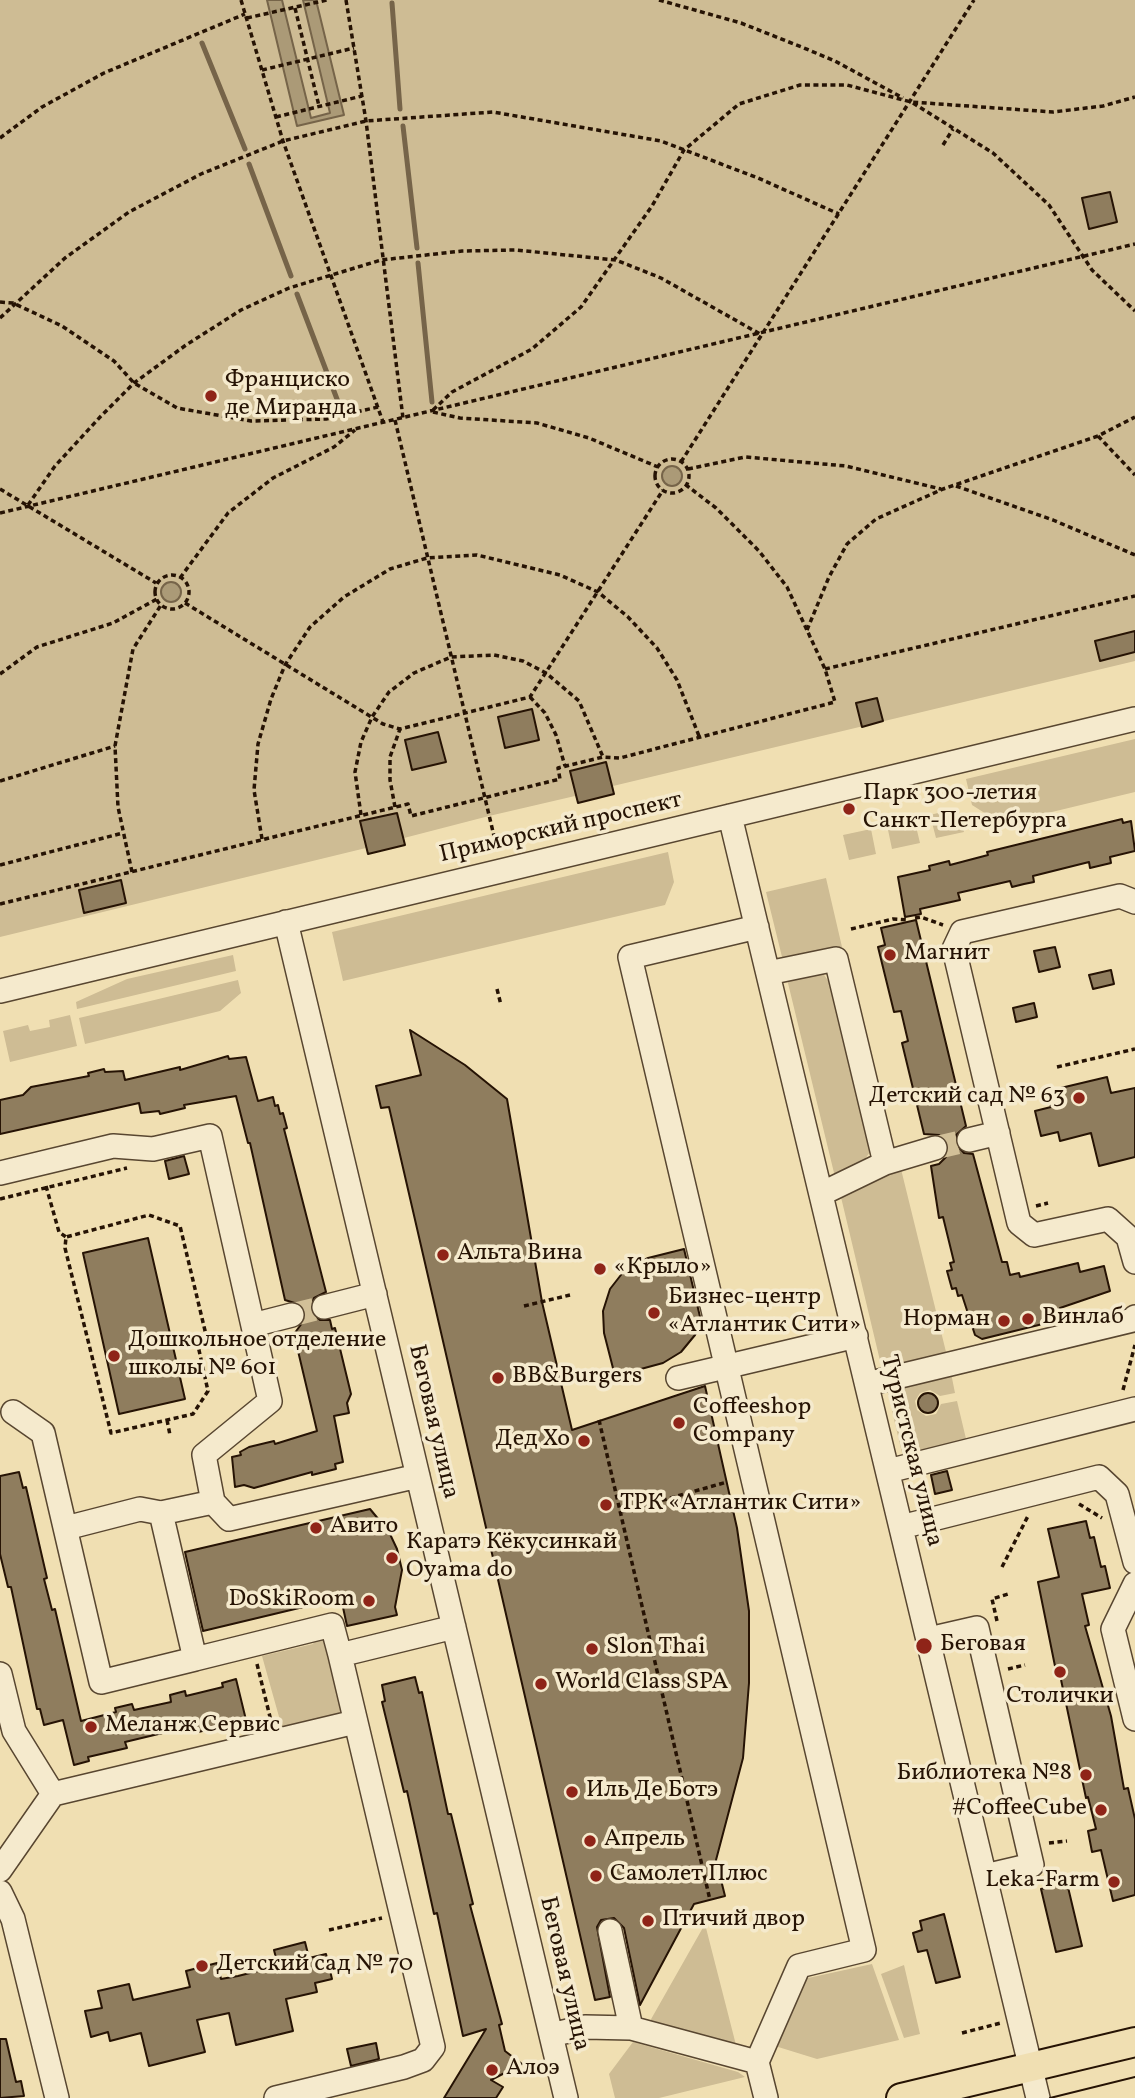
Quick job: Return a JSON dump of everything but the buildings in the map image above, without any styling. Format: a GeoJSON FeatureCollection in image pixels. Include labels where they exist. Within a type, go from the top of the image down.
{"type":"FeatureCollection","features":[{"type":"Feature","properties":{"kind":"main road"},"geometry":{"type":"LineString","coordinates":[[901,2098],[1135,2042]]}},
{"type":"Feature","properties":{"kind":"street","name":"Приморский проспект"},"geometry":{"type":"LineString","coordinates":[[0,991],[1135,719]]}},
{"type":"Feature","properties":{"kind":"street","name":"Туристская улица"},"geometry":{"type":"LineString","coordinates":[[730,816],[1038,2098]]}},
{"type":"Feature","properties":{"kind":"street"},"geometry":{"type":"LineString","coordinates":[[1135,902],[1120,896],[962,932],[954,949],[1019,1223],[1034,1235],[1108,1219],[1128,1237],[1135,1262]]}},
{"type":"Feature","properties":{"kind":"street","name":"Беговая улица"},"geometry":{"type":"LineString","coordinates":[[286,922],[566,2098]]}},
{"type":"Feature","properties":{"kind":"street"},"geometry":{"type":"LineString","coordinates":[[757,927],[630,957],[864,1950],[799,1966],[757,2062],[766,2098]]}},
{"type":"Feature","properties":{"kind":"street"},"geometry":{"type":"LineString","coordinates":[[768,973],[836,959],[885,1163]]}},
{"type":"Feature","properties":{"kind":"street"},"geometry":{"type":"LineString","coordinates":[[969,1140],[998,1133]]}},
{"type":"Feature","properties":{"kind":"street"},"geometry":{"type":"LineString","coordinates":[[0,1173],[113,1146],[153,1149],[209,1136],[270,1401],[204,1455],[213,1502],[229,1519],[418,1476]]}},
{"type":"Feature","properties":{"kind":"street"},"geometry":{"type":"LineString","coordinates":[[821,1194],[885,1163],[935,1148]]}},
{"type":"Feature","properties":{"kind":"street"},"geometry":{"type":"LineString","coordinates":[[324,1307],[375,1294]]}},
{"type":"Feature","properties":{"kind":"street"},"geometry":{"type":"LineString","coordinates":[[253,1325],[292,1315]]}},
{"type":"Feature","properties":{"kind":"street"},"geometry":{"type":"LineString","coordinates":[[867,1384],[1135,1317]]}},
{"type":"Feature","properties":{"kind":"street"},"geometry":{"type":"LineString","coordinates":[[678,1378],[856,1336]]}},
{"type":"Feature","properties":{"kind":"street"},"geometry":{"type":"LineString","coordinates":[[13,1412],[43,1433],[101,1682],[332,1625],[433,2047],[423,2060],[404,2067],[276,2098]]}},
{"type":"Feature","properties":{"kind":"street"},"geometry":{"type":"LineString","coordinates":[[888,1471],[1126,1412]]}},
{"type":"Feature","properties":{"kind":"street"},"geometry":{"type":"LineString","coordinates":[[901,1527],[1098,1477],[1118,1494],[1135,1562]]}},
{"type":"Feature","properties":{"kind":"street"},"geometry":{"type":"LineString","coordinates":[[66,1528],[140,1509],[161,1513],[213,1502]]}},
{"type":"Feature","properties":{"kind":"street"},"geometry":{"type":"LineString","coordinates":[[161,1513],[195,1659]]}},
{"type":"Feature","properties":{"kind":"street"},"geometry":{"type":"LineString","coordinates":[[1135,1584],[1113,1629],[1135,1719]]}},
{"type":"Feature","properties":{"kind":"street"},"geometry":{"type":"LineString","coordinates":[[340,1655],[454,1627]]}},
{"type":"Feature","properties":{"kind":"street"},"geometry":{"type":"LineString","coordinates":[[929,1639],[977,1628],[1032,1865],[985,1876]]}},
{"type":"Feature","properties":{"kind":"street"},"geometry":{"type":"LineString","coordinates":[[0,1674],[14,1731],[53,1794]]}},
{"type":"Feature","properties":{"kind":"street"},"geometry":{"type":"LineString","coordinates":[[0,1870],[53,1794],[355,1722]]}},
{"type":"Feature","properties":{"kind":"street"},"geometry":{"type":"LineString","coordinates":[[0,1892],[13,1919],[57,2098]]}},
{"type":"Feature","properties":{"kind":"street"},"geometry":{"type":"LineString","coordinates":[[610,1931],[631,2028]]}},
{"type":"Feature","properties":{"kind":"street"},"geometry":{"type":"LineString","coordinates":[[551,2035],[584,2027],[631,2028],[757,2062]]}},
{"type":"Feature","properties":{"kind":"path"},"geometry":{"type":"LineString","coordinates":[[241,0],[283,141],[383,423]]}},
{"type":"Feature","properties":{"kind":"path"},"geometry":{"type":"LineString","coordinates":[[0,138],[42,107],[104,73],[246,16],[327,0]]}},
{"type":"Feature","properties":{"kind":"path"},"geometry":{"type":"LineString","coordinates":[[346,0],[366,121],[381,260],[403,419]]}},
{"type":"Feature","properties":{"kind":"path"},"geometry":{"type":"LineString","coordinates":[[659,0],[741,23],[814,52],[911,102],[993,153],[1049,205],[1092,270],[1135,312]]}},
{"type":"Feature","properties":{"kind":"path"},"geometry":{"type":"LineString","coordinates":[[681,462],[974,0]]}},
{"type":"Feature","properties":{"kind":"path"},"geometry":{"type":"LineString","coordinates":[[295,8],[319,106]]}},
{"type":"Feature","properties":{"kind":"path"},"geometry":{"type":"LineString","coordinates":[[262,70],[354,48]]}},
{"type":"Feature","properties":{"kind":"path"},"geometry":{"type":"LineString","coordinates":[[431,412],[452,392],[532,349],[581,307],[652,206],[684,150],[739,104],[800,85],[848,85],[911,102],[1053,112],[1103,106],[1135,97]]}},
{"type":"Feature","properties":{"kind":"path"},"geometry":{"type":"LineString","coordinates":[[276,117],[362,96]]}},
{"type":"Feature","properties":{"kind":"path"},"geometry":{"type":"LineString","coordinates":[[0,318],[13,303],[65,258],[129,212],[201,174],[283,141],[366,121],[493,112],[661,141],[839,214]]}},
{"type":"Feature","properties":{"kind":"path"},"geometry":{"type":"LineString","coordinates":[[943,145],[953,129]]}},
{"type":"Feature","properties":{"kind":"path"},"geometry":{"type":"LineString","coordinates":[[0,513],[762,335],[1135,244]]}},
{"type":"Feature","properties":{"kind":"path"},"geometry":{"type":"LineString","coordinates":[[27,505],[55,466],[134,383],[241,310],[289,288],[381,260],[462,251],[516,250],[616,260],[661,278],[762,335]]}},
{"type":"Feature","properties":{"kind":"path"},"geometry":{"type":"LineString","coordinates":[[0,302],[13,303],[62,326],[114,362],[134,383],[177,408],[251,421],[326,419],[378,407]]}},
{"type":"Feature","properties":{"kind":"path"},"geometry":{"type":"LineString","coordinates":[[431,412],[460,418],[537,423],[589,438],[658,467]]}},
{"type":"Feature","properties":{"kind":"path"},"geometry":{"type":"LineString","coordinates":[[807,631],[829,577],[847,544],[876,519],[943,489],[1098,436],[1135,417]]}},
{"type":"Feature","properties":{"kind":"path"},"geometry":{"type":"LineString","coordinates":[[394,421],[494,836]]}},
{"type":"Feature","properties":{"kind":"path"},"geometry":{"type":"LineString","coordinates":[[180,578],[228,513],[273,478],[334,447],[357,429]]}},
{"type":"Feature","properties":{"kind":"path"},"geometry":{"type":"LineString","coordinates":[[1098,436],[1135,475]]}},
{"type":"Feature","properties":{"kind":"path"},"geometry":{"type":"LineString","coordinates":[[688,469],[745,457],[846,466],[943,489]]}},
{"type":"Feature","properties":{"kind":"path"},"geometry":{"type":"LineString","coordinates":[[669,459],[681,462],[688,469],[686,485],[676,493],[663,490],[655,479],[658,467],[669,459]]}},
{"type":"Feature","properties":{"kind":"path"},"geometry":{"type":"LineString","coordinates":[[0,904],[408,804],[411,816],[561,779],[558,768],[565,766],[603,757],[620,758],[835,702],[825,669],[787,587],[759,551],[716,508],[686,485]]}},
{"type":"Feature","properties":{"kind":"path"},"geometry":{"type":"LineString","coordinates":[[954,486],[1053,520],[1135,555]]}},
{"type":"Feature","properties":{"kind":"path"},"geometry":{"type":"LineString","coordinates":[[0,489],[156,583]]}},
{"type":"Feature","properties":{"kind":"path"},"geometry":{"type":"LineString","coordinates":[[185,603],[372,717],[400,729],[530,697],[663,490]]}},
{"type":"Feature","properties":{"kind":"path"},"geometry":{"type":"LineString","coordinates":[[262,838],[254,790],[258,744],[285,665],[310,627],[345,597],[390,569],[428,558],[488,557],[560,575],[598,592],[628,617],[657,648],[677,680],[699,736]]}},
{"type":"Feature","properties":{"kind":"path"},"geometry":{"type":"LineString","coordinates":[[169,575],[180,578],[189,589],[185,603],[175,609],[162,605],[157,599],[156,583],[169,575]]}},
{"type":"Feature","properties":{"kind":"path"},"geometry":{"type":"LineString","coordinates":[[825,669],[1135,596]]}},
{"type":"Feature","properties":{"kind":"path"},"geometry":{"type":"LineString","coordinates":[[0,674],[37,647],[113,623],[157,599]]}},
{"type":"Feature","properties":{"kind":"path"},"geometry":{"type":"LineString","coordinates":[[132,872],[123,833],[115,746],[134,649],[162,605]]}},
{"type":"Feature","properties":{"kind":"path"},"geometry":{"type":"LineString","coordinates":[[361,815],[355,772],[361,741],[372,717],[388,692],[414,673],[451,657],[494,655],[523,661],[546,673],[579,701],[603,757]]}},
{"type":"Feature","properties":{"kind":"path"},"geometry":{"type":"LineString","coordinates":[[530,697],[545,713],[556,734],[565,766]]}},
{"type":"Feature","properties":{"kind":"path"},"geometry":{"type":"LineString","coordinates":[[395,807],[390,780],[390,757],[400,729]]}},
{"type":"Feature","properties":{"kind":"path"},"geometry":{"type":"LineString","coordinates":[[0,781],[115,746]]}},
{"type":"Feature","properties":{"kind":"path"},"geometry":{"type":"LineString","coordinates":[[0,864],[123,833]]}},
{"type":"Feature","properties":{"kind":"path"},"geometry":{"type":"LineString","coordinates":[[915,918],[921,917],[962,932]]}},
{"type":"Feature","properties":{"kind":"path"},"geometry":{"type":"LineString","coordinates":[[851,929],[893,919],[908,919]]}},
{"type":"Feature","properties":{"kind":"path"},"geometry":{"type":"LineString","coordinates":[[497,989],[501,1005]]}},
{"type":"Feature","properties":{"kind":"path"},"geometry":{"type":"LineString","coordinates":[[1057,1067],[1135,1049]]}},
{"type":"Feature","properties":{"kind":"path"},"geometry":{"type":"LineString","coordinates":[[40,1164],[60,1232],[66,1237]]}},
{"type":"Feature","properties":{"kind":"path"},"geometry":{"type":"LineString","coordinates":[[0,1199],[132,1167]]}},
{"type":"Feature","properties":{"kind":"path"},"geometry":{"type":"LineString","coordinates":[[66,1237],[149,1215],[180,1226],[207,1339]]}},
{"type":"Feature","properties":{"kind":"path"},"geometry":{"type":"LineString","coordinates":[[66,1237],[65,1248],[111,1433],[193,1414],[208,1391],[197,1342]]}},
{"type":"Feature","properties":{"kind":"path"},"geometry":{"type":"LineString","coordinates":[[524,1306],[570,1295]]}},
{"type":"Feature","properties":{"kind":"path"},"geometry":{"type":"LineString","coordinates":[[1126,1412],[1135,1348]]}},
{"type":"Feature","properties":{"kind":"path"},"geometry":{"type":"LineString","coordinates":[[167,1420],[170,1436]]}},
{"type":"Feature","properties":{"kind":"path"},"geometry":{"type":"LineString","coordinates":[[599,1420],[710,1900]]}},
{"type":"Feature","properties":{"kind":"path"},"geometry":{"type":"LineString","coordinates":[[621,1512],[727,1482]]}},
{"type":"Feature","properties":{"kind":"path"},"geometry":{"type":"LineString","coordinates":[[1002,1567],[1046,1490],[1128,1534]]}},
{"type":"Feature","properties":{"kind":"path"},"geometry":{"type":"LineString","coordinates":[[997,1622],[992,1599],[1008,1594]]}},
{"type":"Feature","properties":{"kind":"path"},"geometry":{"type":"LineString","coordinates":[[252,1645],[276,1742]]}},
{"type":"Feature","properties":{"kind":"path"},"geometry":{"type":"LineString","coordinates":[[1005,1657],[1011,1682]]}},
{"type":"Feature","properties":{"kind":"path"},"geometry":{"type":"LineString","coordinates":[[1008,1669],[1025,1665]]}},
{"type":"Feature","properties":{"kind":"path"},"geometry":{"type":"LineString","coordinates":[[1029,1759],[1035,1784]]}},
{"type":"Feature","properties":{"kind":"path"},"geometry":{"type":"LineString","coordinates":[[1032,1772],[1050,1768]]}},
{"type":"Feature","properties":{"kind":"path"},"geometry":{"type":"LineString","coordinates":[[1047,1833],[1050,1845],[1067,1841]]}},
{"type":"Feature","properties":{"kind":"path"},"geometry":{"type":"LineString","coordinates":[[329,1930],[401,1914]]}},
{"type":"Feature","properties":{"kind":"shaded area"},"geometry":{"type":"Polygon","coordinates":[[[0,0],[1135,0],[1135,661],[613,786],[614,794],[578,803],[575,796],[404,838],[405,845],[368,854],[366,848],[0,937],[0,0]]]}},
{"type":"Feature","properties":{"kind":"shaded area"},"geometry":{"type":"Polygon","coordinates":[[[267,0],[282,0],[311,118],[330,113],[303,0],[316,0],[344,115],[297,126],[267,0]]]}},
{"type":"Feature","properties":{"kind":"shaded area"},"geometry":{"type":"Polygon","coordinates":[[[672,466],[679,469],[682,476],[679,483],[672,486],[665,483],[662,476],[665,469],[672,466]]]}},
{"type":"Feature","properties":{"kind":"shaded area"},"geometry":{"type":"Polygon","coordinates":[[[171,582],[178,585],[181,592],[178,599],[171,602],[164,599],[161,592],[164,585],[171,582]]]}},
{"type":"Feature","properties":{"kind":"shaded area"},"geometry":{"type":"Polygon","coordinates":[[[1135,739],[1135,792],[1002,824],[972,805],[966,779],[1135,739]]]}},
{"type":"Feature","properties":{"kind":"shaded area"},"geometry":{"type":"Polygon","coordinates":[[[958,808],[964,832],[936,838],[930,815],[958,808]]]}},
{"type":"Feature","properties":{"kind":"shaded area"},"geometry":{"type":"Polygon","coordinates":[[[914,818],[920,843],[892,849],[887,825],[914,818]]]}},
{"type":"Feature","properties":{"kind":"shaded area"},"geometry":{"type":"Polygon","coordinates":[[[871,829],[876,854],[849,860],[843,835],[871,829]]]}},
{"type":"Feature","properties":{"kind":"shaded area"},"geometry":{"type":"Polygon","coordinates":[[[668,852],[674,882],[665,905],[343,981],[332,932],[668,852]]]}},
{"type":"Feature","properties":{"kind":"shaded area"},"geometry":{"type":"Polygon","coordinates":[[[826,878],[842,947],[783,961],[766,892],[826,878]]]}},
{"type":"Feature","properties":{"kind":"shaded area"},"geometry":{"type":"Polygon","coordinates":[[[233,955],[236,971],[77,1009],[76,1002],[127,979],[233,955]]]}},
{"type":"Feature","properties":{"kind":"shaded area"},"geometry":{"type":"Polygon","coordinates":[[[822,972],[829,982],[870,1152],[860,1166],[835,1177],[787,979],[822,972]]]}},
{"type":"Feature","properties":{"kind":"shaded area"},"geometry":{"type":"Polygon","coordinates":[[[238,980],[241,993],[220,1011],[85,1044],[79,1018],[238,980]]]}},
{"type":"Feature","properties":{"kind":"shaded area"},"geometry":{"type":"Polygon","coordinates":[[[70,1015],[77,1046],[10,1062],[3,1031],[28,1025],[30,1031],[50,1027],[49,1020],[70,1015]]]}},
{"type":"Feature","properties":{"kind":"shaded area"},"geometry":{"type":"Polygon","coordinates":[[[900,1165],[947,1356],[882,1369],[840,1193],[900,1165]]]}},
{"type":"Feature","properties":{"kind":"shaded area"},"geometry":{"type":"Polygon","coordinates":[[[951,1373],[955,1393],[940,1396],[930,1390],[920,1393],[915,1401],[917,1410],[926,1416],[936,1414],[941,1404],[957,1401],[967,1443],[903,1457],[888,1394],[900,1386],[951,1373]]]}},
{"type":"Feature","properties":{"kind":"shaded area"},"geometry":{"type":"Polygon","coordinates":[[[324,1636],[342,1704],[341,1711],[336,1717],[283,1731],[262,1656],[313,1644],[316,1638],[324,1636]]]}},
{"type":"Feature","properties":{"kind":"shaded area"},"geometry":{"type":"Polygon","coordinates":[[[705,1924],[736,2045],[650,2021],[705,1924]]]}},
{"type":"Feature","properties":{"kind":"shaded area"},"geometry":{"type":"Polygon","coordinates":[[[872,1964],[899,2040],[817,2059],[775,2046],[799,1980],[872,1964]]]}},
{"type":"Feature","properties":{"kind":"shaded area"},"geometry":{"type":"Polygon","coordinates":[[[904,1965],[920,2034],[904,2038],[881,1974],[904,1965]]]}},
{"type":"Feature","properties":{"kind":"shaded area"},"geometry":{"type":"Polygon","coordinates":[[[633,2042],[738,2072],[745,2077],[659,2098],[615,2098],[609,2074],[633,2042]]]}},
{"type":"Feature","properties":{"kind":"waterway"},"geometry":{"type":"LineString","coordinates":[[392,3],[400,109]]}},
{"type":"Feature","properties":{"kind":"waterway"},"geometry":{"type":"LineString","coordinates":[[202,43],[245,149]]}},
{"type":"Feature","properties":{"kind":"waterway"},"geometry":{"type":"LineString","coordinates":[[403,126],[417,248]]}},
{"type":"Feature","properties":{"kind":"waterway"},"geometry":{"type":"LineString","coordinates":[[249,164],[291,276]]}},
{"type":"Feature","properties":{"kind":"waterway"},"geometry":{"type":"LineString","coordinates":[[418,263],[432,402]]}},
{"type":"Feature","properties":{"kind":"waterway"},"geometry":{"type":"LineString","coordinates":[[297,294],[340,407]]}},
{"type":"Feature","properties":{"kind":"tunnel"},"geometry":{"type":"LineString","coordinates":[[935,1148],[969,1140]]}},
{"type":"Feature","properties":{"kind":"tunnel"},"geometry":{"type":"LineString","coordinates":[[292,1315],[324,1307]]}},
{"type":"Feature","properties":{"kind":"tram line"},"geometry":{"type":"LineString","coordinates":[[1050,2098],[1135,2077]]}},
{"type":"Feature","properties":{"kind":"place","name":"Франциско де Миранда"},"geometry":{"type":"Point","coordinates":[211,396]}},
{"type":"Feature","properties":{"kind":"place","name":"Парк 300-летия Санкт-Петербурга"},"geometry":{"type":"Point","coordinates":[849,809]}},
{"type":"Feature","properties":{"kind":"place","name":"Магнит"},"geometry":{"type":"Point","coordinates":[890,955]}},
{"type":"Feature","properties":{"kind":"place","name":"Детский сад № 63"},"geometry":{"type":"Point","coordinates":[1079,1098]}},
{"type":"Feature","properties":{"kind":"place","name":"Альта Вина"},"geometry":{"type":"Point","coordinates":[443,1255]}},
{"type":"Feature","properties":{"kind":"place","name":"«Крыло»"},"geometry":{"type":"Point","coordinates":[600,1269]}},
{"type":"Feature","properties":{"kind":"place","name":"Бизнес-центр «Атлантик Сити»"},"geometry":{"type":"Point","coordinates":[654,1313]}},
{"type":"Feature","properties":{"kind":"place","name":"Винлаб"},"geometry":{"type":"Point","coordinates":[1028,1319]}},
{"type":"Feature","properties":{"kind":"place","name":"Норман"},"geometry":{"type":"Point","coordinates":[1004,1321]}},
{"type":"Feature","properties":{"kind":"place","name":"Дошкольное отделение школы № 601"},"geometry":{"type":"Point","coordinates":[114,1356]}},
{"type":"Feature","properties":{"kind":"place","name":"BB&Burgers"},"geometry":{"type":"Point","coordinates":[498,1378]}},
{"type":"Feature","properties":{"kind":"place","name":"Coffeeshop Company"},"geometry":{"type":"Point","coordinates":[679,1423]}},
{"type":"Feature","properties":{"kind":"place","name":"Дед Хо"},"geometry":{"type":"Point","coordinates":[584,1441]}},
{"type":"Feature","properties":{"kind":"place","name":"ТРК «Атлантик Сити»"},"geometry":{"type":"Point","coordinates":[606,1505]}},
{"type":"Feature","properties":{"kind":"place","name":"Авито"},"geometry":{"type":"Point","coordinates":[316,1528]}},
{"type":"Feature","properties":{"kind":"place","name":"Каратэ Кёкусинкай Oyama do"},"geometry":{"type":"Point","coordinates":[392,1558]}},
{"type":"Feature","properties":{"kind":"place","name":"DoSkiRoom"},"geometry":{"type":"Point","coordinates":[369,1601]}},
{"type":"Feature","properties":{"kind":"place","name":"Беговая"},"geometry":{"type":"Point","coordinates":[924,1646]}},
{"type":"Feature","properties":{"kind":"place","name":"Slon Thai"},"geometry":{"type":"Point","coordinates":[592,1649]}},
{"type":"Feature","properties":{"kind":"place","name":"Столички"},"geometry":{"type":"Point","coordinates":[1060,1672]}},
{"type":"Feature","properties":{"kind":"place","name":"World Class SPA"},"geometry":{"type":"Point","coordinates":[541,1684]}},
{"type":"Feature","properties":{"kind":"place","name":"Меланж Сервис"},"geometry":{"type":"Point","coordinates":[91,1727]}},
{"type":"Feature","properties":{"kind":"place","name":"Библиотека №8"},"geometry":{"type":"Point","coordinates":[1086,1775]}},
{"type":"Feature","properties":{"kind":"place","name":"Иль Де Ботэ"},"geometry":{"type":"Point","coordinates":[572,1792]}},
{"type":"Feature","properties":{"kind":"place","name":"#CoffeeCube"},"geometry":{"type":"Point","coordinates":[1101,1810]}},
{"type":"Feature","properties":{"kind":"place","name":"Апрель"},"geometry":{"type":"Point","coordinates":[590,1841]}},
{"type":"Feature","properties":{"kind":"place","name":"Самолет Плюс"},"geometry":{"type":"Point","coordinates":[596,1876]}},
{"type":"Feature","properties":{"kind":"place","name":"Leka-Farm"},"geometry":{"type":"Point","coordinates":[1114,1882]}},
{"type":"Feature","properties":{"kind":"place","name":"Птичий двор"},"geometry":{"type":"Point","coordinates":[648,1921]}},
{"type":"Feature","properties":{"kind":"place","name":"Детский сад № 70"},"geometry":{"type":"Point","coordinates":[202,1966]}},
{"type":"Feature","properties":{"kind":"place","name":"Алоэ"},"geometry":{"type":"Point","coordinates":[492,2070]}}]}
